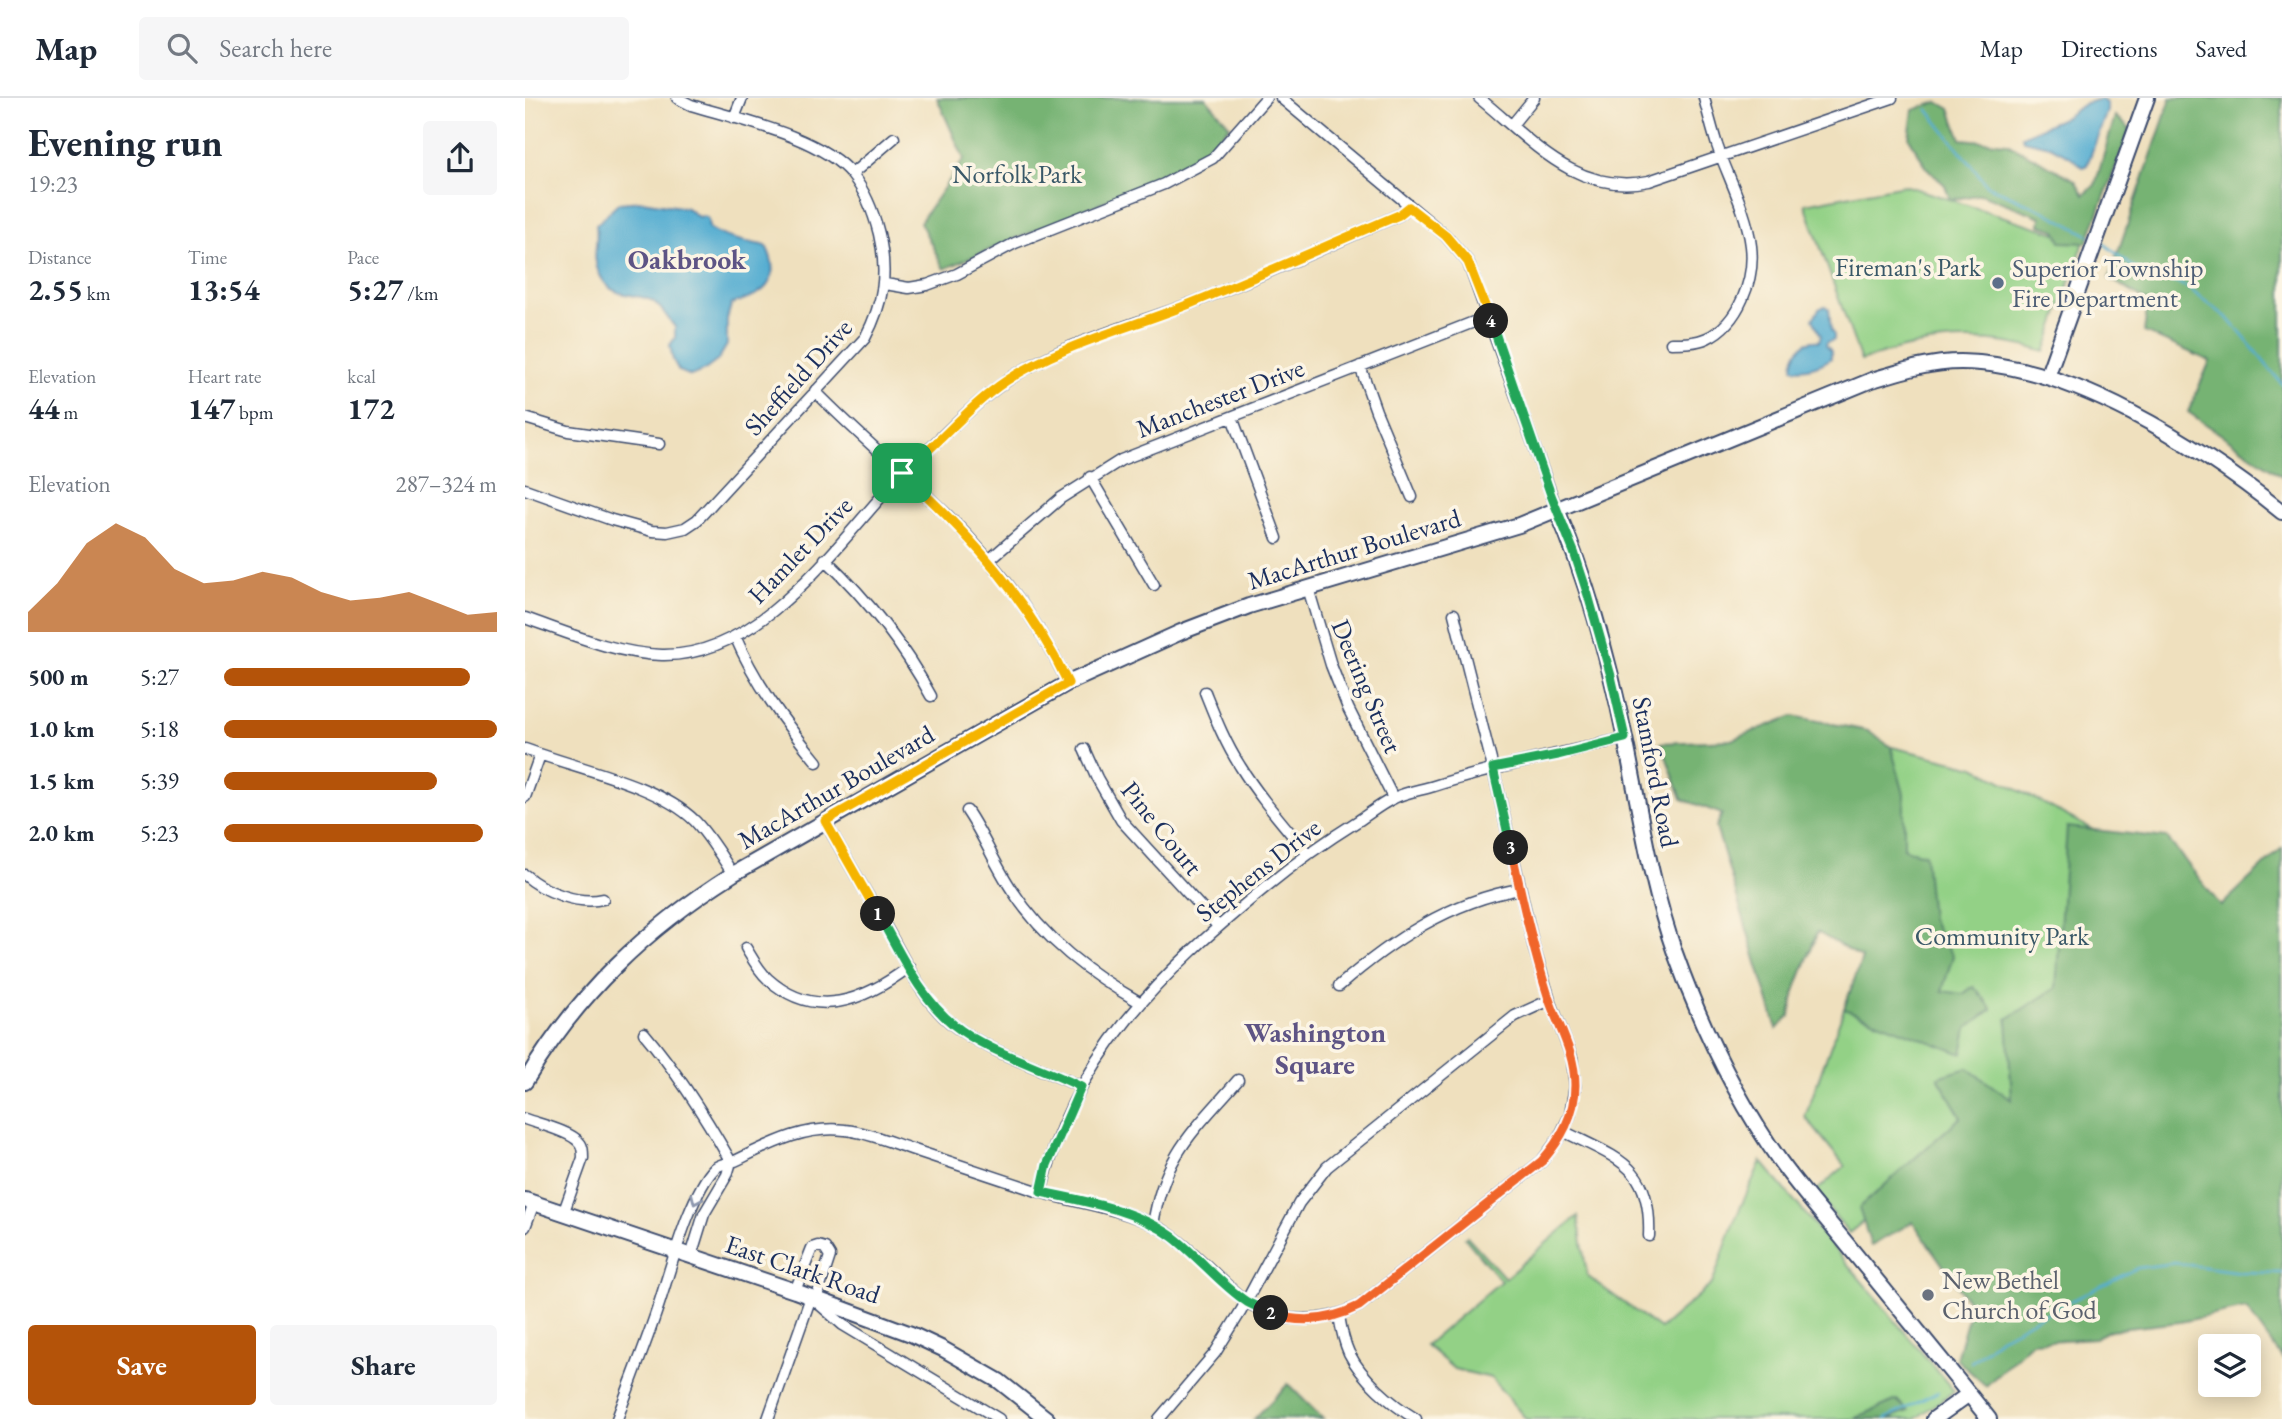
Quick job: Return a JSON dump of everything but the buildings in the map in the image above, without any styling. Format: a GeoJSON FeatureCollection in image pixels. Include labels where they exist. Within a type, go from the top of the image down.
{"type":"FeatureCollection","features":[{"type":"Feature","properties":{"kind":"street","name":"Sheffield Drive"},"geometry":{"type":"LineString","coordinates":[[525,489],[612,520],[652,531],[667,532],[685,528],[697,520],[865,338],[875,320],[885,285],[883,252],[875,219],[852,174],[822,150],[677,98]]}},
{"type":"Feature","properties":{"kind":"street"},"geometry":{"type":"LineString","coordinates":[[734,118],[742,98]]}},
{"type":"Feature","properties":{"kind":"street"},"geometry":{"type":"LineString","coordinates":[[885,285],[909,288],[927,285],[957,274],[1015,243],[1164,184],[1213,158],[1266,98]]}},
{"type":"Feature","properties":{"kind":"street","name":"Stamford Road"},"geometry":{"type":"LineString","coordinates":[[1281,98],[1446,236],[1468,262],[1588,595],[1611,676],[1655,887],[1675,954],[1714,1047],[1744,1103],[1788,1172],[1989,1419]]}},
{"type":"Feature","properties":{"kind":"street"},"geometry":{"type":"LineString","coordinates":[[1479,98],[1573,172],[1609,183],[1632,184],[1649,181],[1892,98]]}},
{"type":"Feature","properties":{"kind":"street"},"geometry":{"type":"LineString","coordinates":[[1512,125],[1534,98]]}},
{"type":"Feature","properties":{"kind":"street"},"geometry":{"type":"LineString","coordinates":[[1671,343],[1689,343],[1717,333],[1734,314],[1750,272],[1751,245],[1704,98]]}},
{"type":"Feature","properties":{"kind":"street"},"geometry":{"type":"LineString","coordinates":[[2047,377],[2147,98]]}},
{"type":"Feature","properties":{"kind":"street"},"geometry":{"type":"LineString","coordinates":[[852,174],[894,138]]}},
{"type":"Feature","properties":{"kind":"street","name":"Hamlet Drive"},"geometry":{"type":"LineString","coordinates":[[525,618],[585,639],[661,655],[698,652],[735,636],[759,622],[785,601],[902,473],[965,412],[1005,382],[1069,348],[1192,303],[1399,215],[1409,207]]}},
{"type":"Feature","properties":{"kind":"street","name":"Manchester Drive"},"geometry":{"type":"LineString","coordinates":[[989,560],[1061,498],[1090,477],[1147,448],[1489,316]]}},
{"type":"Feature","properties":{"kind":"street","name":"MacArthur Boulevard"},"geometry":{"type":"LineString","coordinates":[[525,1082],[564,1024],[607,973],[667,919],[733,874],[1068,683],[1181,632],[1248,606],[1480,537],[1557,510],[1872,380],[1933,364],[1980,363],[2047,377],[2085,392],[2164,432],[2212,462],[2282,512]]}},
{"type":"Feature","properties":{"kind":"street"},"geometry":{"type":"LineString","coordinates":[[1360,366],[1412,497]]}},
{"type":"Feature","properties":{"kind":"street"},"geometry":{"type":"LineString","coordinates":[[815,391],[949,517],[989,560],[1013,589],[1037,626],[1068,683]]}},
{"type":"Feature","properties":{"kind":"street"},"geometry":{"type":"LineString","coordinates":[[1231,417],[1277,538]]}},
{"type":"Feature","properties":{"kind":"street"},"geometry":{"type":"LineString","coordinates":[[525,418],[568,430],[659,444]]}},
{"type":"Feature","properties":{"kind":"street"},"geometry":{"type":"LineString","coordinates":[[1090,477],[1154,585]]}},
{"type":"Feature","properties":{"kind":"street"},"geometry":{"type":"LineString","coordinates":[[825,559],[858,590],[892,632],[931,696]]}},
{"type":"Feature","properties":{"kind":"street","name":"Deering Street"},"geometry":{"type":"LineString","coordinates":[[1308,588],[1331,665],[1348,708],[1393,798]]}},
{"type":"Feature","properties":{"kind":"street"},"geometry":{"type":"LineString","coordinates":[[617,1419],[684,1254],[704,1183],[717,1166],[789,1136],[818,1130],[846,1130],[1041,1192],[1089,1202],[1153,1225],[1171,1235],[1198,1257],[1246,1301],[1289,1318],[1324,1319],[1339,1316],[1373,1296],[1528,1173],[1551,1150],[1563,1131],[1572,1106],[1575,1074],[1569,1047],[1550,1000],[1520,889],[1454,614]]}},
{"type":"Feature","properties":{"kind":"street"},"geometry":{"type":"LineString","coordinates":[[735,636],[758,682],[786,724],[817,762]]}},
{"type":"Feature","properties":{"kind":"street"},"geometry":{"type":"LineString","coordinates":[[1205,692],[1219,728],[1239,765],[1307,853]]}},
{"type":"Feature","properties":{"kind":"street","name":"Stephens Drive"},"geometry":{"type":"LineString","coordinates":[[1041,1192],[1047,1165],[1081,1087],[1108,1044],[1175,966],[1218,926],[1307,853],[1393,798],[1493,768],[1625,738]]}},
{"type":"Feature","properties":{"kind":"street"},"geometry":{"type":"LineString","coordinates":[[525,749],[646,790],[673,805],[693,819],[714,844],[733,874]]}},
{"type":"Feature","properties":{"kind":"street","name":"Pine Court"},"geometry":{"type":"LineString","coordinates":[[1084,749],[1097,778],[1122,820],[1218,926]]}},
{"type":"Feature","properties":{"kind":"street"},"geometry":{"type":"LineString","coordinates":[[525,797],[540,755]]}},
{"type":"Feature","properties":{"kind":"street"},"geometry":{"type":"LineString","coordinates":[[967,811],[1013,892],[1041,929],[1066,954],[1141,1003]]}},
{"type":"Feature","properties":{"kind":"street"},"geometry":{"type":"LineString","coordinates":[[825,821],[908,967],[933,1005],[960,1029],[983,1043],[1081,1087]]}},
{"type":"Feature","properties":{"kind":"street"},"geometry":{"type":"LineString","coordinates":[[525,876],[548,890],[569,897],[592,901],[603,899]]}},
{"type":"Feature","properties":{"kind":"street"},"geometry":{"type":"LineString","coordinates":[[1339,986],[1379,953],[1422,924],[1481,899],[1520,889]]}},
{"type":"Feature","properties":{"kind":"street"},"geometry":{"type":"LineString","coordinates":[[745,948],[766,978],[790,995],[813,1003],[834,1003],[857,998],[889,982],[908,967]]}},
{"type":"Feature","properties":{"kind":"street"},"geometry":{"type":"LineString","coordinates":[[1159,1419],[1215,1353],[1299,1203],[1327,1167],[1515,1016],[1550,1000]]}},
{"type":"Feature","properties":{"kind":"street"},"geometry":{"type":"LineString","coordinates":[[644,1033],[674,1069],[709,1122],[731,1162]]}},
{"type":"Feature","properties":{"kind":"street"},"geometry":{"type":"LineString","coordinates":[[1153,1225],[1158,1197],[1171,1161],[1188,1137],[1238,1080]]}},
{"type":"Feature","properties":{"kind":"street"},"geometry":{"type":"LineString","coordinates":[[525,1119],[572,1136],[580,1142],[583,1149],[583,1158],[563,1214]]}},
{"type":"Feature","properties":{"kind":"street"},"geometry":{"type":"LineString","coordinates":[[1563,1131],[1608,1152],[1626,1165],[1642,1183],[1648,1199],[1649,1236]]}},
{"type":"Feature","properties":{"kind":"street"},"geometry":{"type":"LineString","coordinates":[[525,1227],[529,1202]]}},
{"type":"Feature","properties":{"kind":"street","name":"East Clark Road"},"geometry":{"type":"LineString","coordinates":[[529,1202],[878,1320],[943,1349],[999,1381],[1048,1419]]}},
{"type":"Feature","properties":{"kind":"street"},"geometry":{"type":"LineString","coordinates":[[768,1419],[830,1256],[825,1248],[812,1248],[795,1291]]}},
{"type":"Feature","properties":{"kind":"street"},"geometry":{"type":"LineString","coordinates":[[814,1298],[843,1325],[999,1419]]}},
{"type":"Feature","properties":{"kind":"street"},"geometry":{"type":"LineString","coordinates":[[1339,1316],[1346,1345],[1357,1366],[1396,1405],[1416,1419]]}},
{"type":"Feature","properties":{"kind":"street"},"geometry":{"type":"LineString","coordinates":[[1934,1419],[1969,1394]]}},
{"type":"Feature","properties":{"kind":"green space","name":"Norfolk Park"},"geometry":{"type":"Polygon","coordinates":[[[937,98],[1206,98],[1230,126],[1191,165],[944,269],[920,222],[964,159],[937,98]]]}},
{"type":"Feature","properties":{"kind":"green space"},"geometry":{"type":"Polygon","coordinates":[[[2171,98],[2282,98],[2282,476],[2188,412],[2210,361],[2144,332],[2148,302],[2109,278],[2171,98]]]}},
{"type":"Feature","properties":{"kind":"green space"},"geometry":{"type":"Polygon","coordinates":[[[1938,102],[1950,109],[1961,139],[2007,143],[2075,180],[2084,195],[2095,185],[2115,116],[2130,129],[2087,243],[2061,242],[2056,230],[2040,225],[2041,217],[1981,194],[1950,200],[1945,185],[1927,168],[1909,138],[1913,110],[1938,102]]]}},
{"type":"Feature","properties":{"kind":"green space","name":"Fireman's Park"},"geometry":{"type":"Polygon","coordinates":[[[1904,185],[2084,242],[2045,352],[1999,342],[1953,340],[1907,347],[1861,361],[1805,204],[1904,185]]]}},
{"type":"Feature","properties":{"kind":"green space"},"geometry":{"type":"Polygon","coordinates":[[[1793,716],[1868,731],[1891,747],[1904,794],[1904,849],[1925,854],[1931,919],[1953,956],[1942,991],[1963,994],[1974,986],[1992,1009],[1967,1028],[1962,1054],[1844,1009],[1862,958],[1817,932],[1795,991],[1790,1015],[1777,1029],[1716,827],[1722,814],[1682,799],[1661,743],[1731,740],[1793,716]]]}},
{"type":"Feature","properties":{"kind":"green space","name":"Community Park"},"geometry":{"type":"Polygon","coordinates":[[[1792,723],[1975,767],[2159,865],[2236,919],[1849,1233],[1815,1192],[1845,1166],[1805,1117],[1868,942],[1828,906],[1795,991],[1790,1015],[1704,759],[1792,723]]]}},
{"type":"Feature","properties":{"kind":"green space"},"geometry":{"type":"Polygon","coordinates":[[[2067,827],[2167,838],[2221,906],[2282,848],[2282,1358],[2246,1308],[2180,1322],[2110,1330],[2095,1338],[2032,1342],[1986,1386],[1956,1359],[1971,1306],[1913,1222],[1871,1246],[1859,1208],[1961,1117],[1938,1077],[1967,1068],[2012,1100],[2007,1019],[2056,988],[2067,827]]]}},
{"type":"Feature","properties":{"kind":"green space"},"geometry":{"type":"Polygon","coordinates":[[[1761,1161],[1954,1391],[1915,1419],[1526,1419],[1491,1378],[1454,1369],[1426,1345],[1501,1281],[1465,1238],[1467,1236],[1505,1278],[1578,1216],[1587,1276],[1660,1329],[1712,1284],[1734,1222],[1761,1161]]]}},
{"type":"Feature","properties":{"kind":"green space"},"geometry":{"type":"Polygon","coordinates":[[[1288,1384],[1323,1419],[1254,1419],[1288,1384]]]}},
{"type":"Feature","properties":{"kind":"green space"},"geometry":{"type":"Polygon","coordinates":[[[1897,1400],[1908,1411],[1887,1419],[1853,1419],[1897,1400]]]}},
{"type":"Feature","properties":{"kind":"water"},"geometry":{"type":"Polygon","coordinates":[[[2101,99],[2107,104],[2107,111],[2087,165],[2083,167],[2050,146],[2023,140],[2022,136],[2065,117],[2086,103],[2101,99]]]}},
{"type":"Feature","properties":{"kind":"water"},"geometry":{"type":"Polygon","coordinates":[[[642,201],[687,208],[698,217],[704,216],[708,219],[709,228],[716,232],[766,246],[771,259],[772,272],[768,284],[757,294],[731,305],[727,319],[727,345],[718,360],[691,376],[679,371],[673,360],[670,345],[675,338],[675,327],[660,307],[648,299],[611,288],[604,282],[597,267],[596,225],[619,203],[642,201]]]}},
{"type":"Feature","properties":{"kind":"water"},"geometry":{"type":"Polygon","coordinates":[[[1825,306],[1829,309],[1831,331],[1834,335],[1834,340],[1826,345],[1831,351],[1831,358],[1813,367],[1793,368],[1800,348],[1808,342],[1819,341],[1821,336],[1813,319],[1819,309],[1825,306]]]}},
{"type":"Feature","properties":{"kind":"waterway"},"geometry":{"type":"LineString","coordinates":[[1928,110],[1988,186],[2042,210],[2092,237]]}},
{"type":"Feature","properties":{"kind":"waterway"},"geometry":{"type":"LineString","coordinates":[[2102,242],[2134,268],[2185,286],[2229,319],[2282,384]]}},
{"type":"Feature","properties":{"kind":"waterway"},"geometry":{"type":"LineString","coordinates":[[1971,1362],[2000,1338],[2137,1268],[2175,1263],[2241,1272],[2282,1273]]}},
{"type":"Feature","properties":{"kind":"waterway"},"geometry":{"type":"LineString","coordinates":[[1885,1419],[1938,1392]]}},
{"type":"Feature","properties":{"kind":"place","name":"Superior Township Fire Department"},"geometry":{"type":"Point","coordinates":[1998,283]}},
{"type":"Feature","properties":{"kind":"place","name":"New Bethel Church of God"},"geometry":{"type":"Point","coordinates":[1928,1295]}},
{"type":"Feature","properties":{"kind":"district","name":"Oakbrook"},"geometry":{"type":"Point","coordinates":[687,259]}},
{"type":"Feature","properties":{"kind":"district","name":"Washington Square"},"geometry":{"type":"Point","coordinates":[1315,1048]}},
{"type":"Feature","properties":{"kind":"route"},"geometry":{"type":"LineString","coordinates":[[1409,207],[1446,236],[1468,262],[1574,552],[1611,676],[1625,738],[1493,768],[1534,948],[1572,1058],[1575,1074],[1574,1096],[1563,1131],[1542,1161],[1359,1306],[1339,1316],[1324,1319],[1304,1320],[1276,1315],[1246,1301],[1198,1257],[1171,1235],[1153,1225],[1089,1202],[1041,1192],[1047,1165],[1081,1087],[975,1038],[944,1017],[908,967],[825,821],[1068,683],[1058,661],[1013,589],[949,517],[902,473],[965,412],[1029,367],[1069,348],[1192,303],[1399,215],[1409,207]]}}]}
